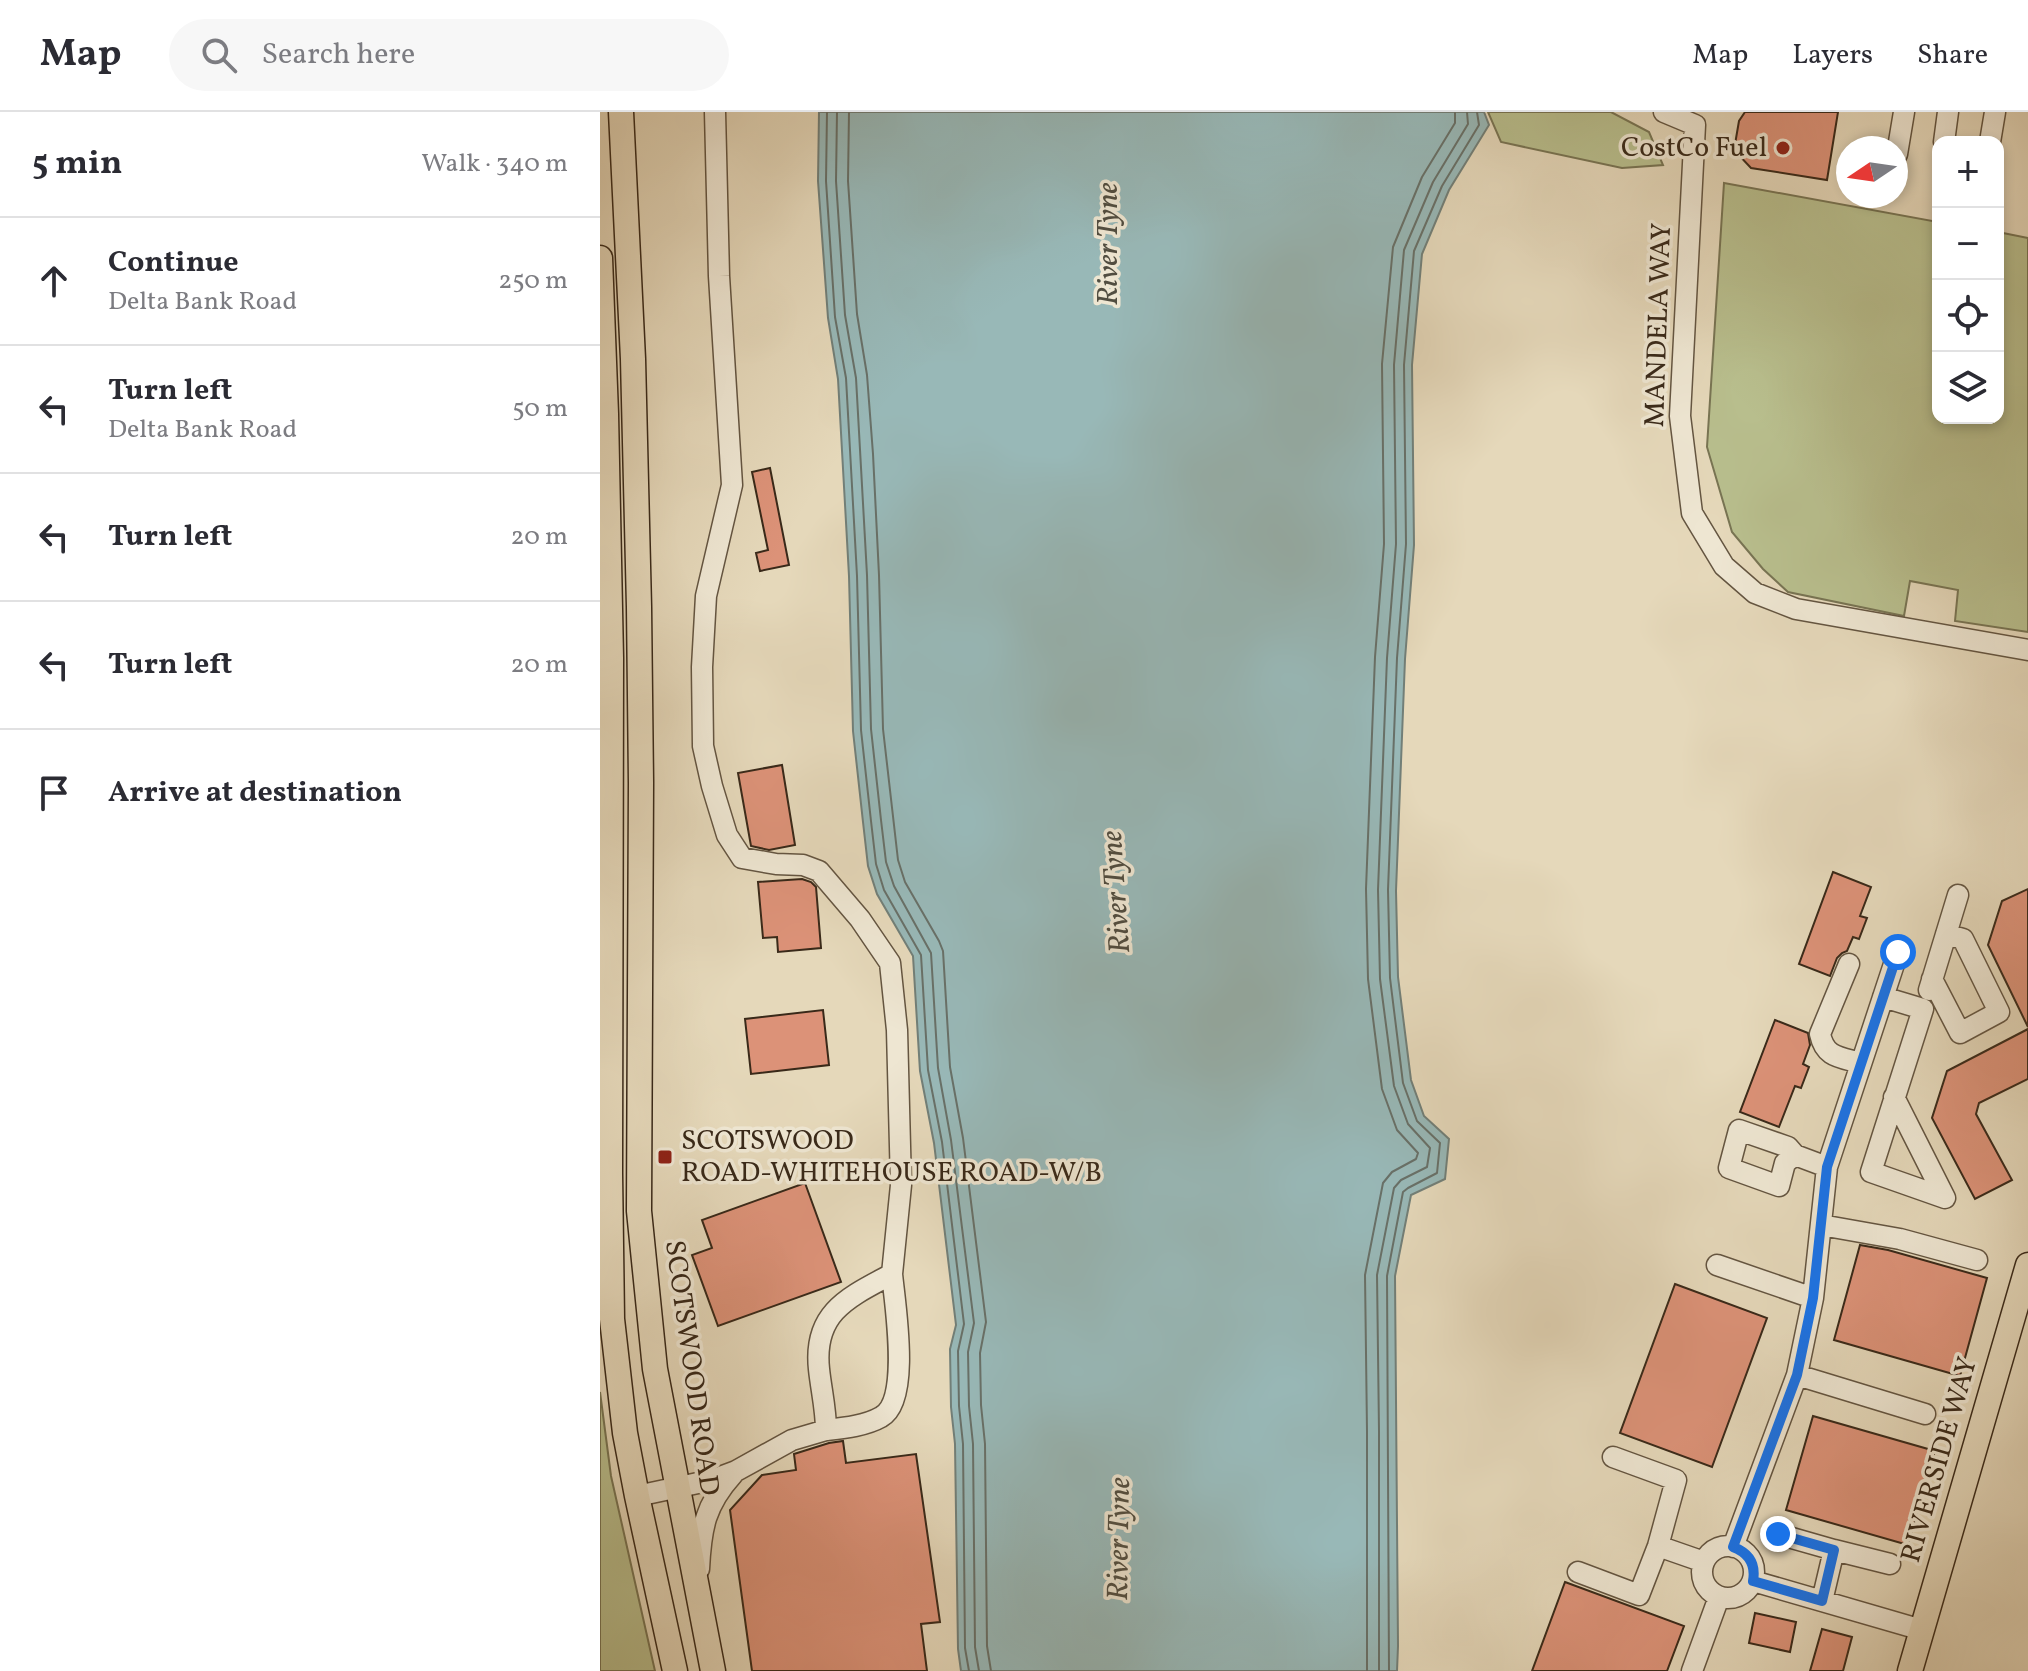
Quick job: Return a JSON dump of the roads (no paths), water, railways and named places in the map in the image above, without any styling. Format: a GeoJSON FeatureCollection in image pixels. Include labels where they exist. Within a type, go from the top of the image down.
{"type":"FeatureCollection","features":[{"type":"Feature","properties":{"kind":"main road","name":"SCOTSWOOD ROAD"},"geometry":{"type":"LineString","coordinates":[[621,112],[637,486],[639,1211],[655,1369],[713,1671]]}},
{"type":"Feature","properties":{"kind":"main road"},"geometry":{"type":"LineString","coordinates":[[600,258],[610,545],[612,754],[605,869],[612,1319],[623,1421],[675,1671]]}},
{"type":"Feature","properties":{"kind":"main road"},"geometry":{"type":"LineString","coordinates":[[600,791],[612,754]]}},
{"type":"Feature","properties":{"kind":"main road"},"geometry":{"type":"LineString","coordinates":[[605,842],[640,842]]}},
{"type":"Feature","properties":{"kind":"main road"},"geometry":{"type":"LineString","coordinates":[[605,869],[639,870]]}},
{"type":"Feature","properties":{"kind":"main road","name":"RIVERSIDE WAY"},"geometry":{"type":"LineString","coordinates":[[1910,1671],[2028,1265]]}},
{"type":"Feature","properties":{"kind":"street"},"geometry":{"type":"LineString","coordinates":[[637,1496],[703,1483],[736,1471],[792,1440],[883,1416],[897,1395],[899,1358],[892,1274],[901,1185],[897,1030],[890,963],[860,919],[819,871],[803,865],[742,858],[727,835],[703,746],[702,667],[706,596],[732,485],[719,276],[715,112]]}},
{"type":"Feature","properties":{"kind":"street","name":"MANDELA WAY"},"geometry":{"type":"LineString","coordinates":[[1664,112],[1695,125],[1680,416],[1692,513],[1724,566],[1755,593],[1796,609],[2028,650]]}},
{"type":"Feature","properties":{"kind":"street"},"geometry":{"type":"LineString","coordinates":[[1900,136],[1904,112]]}},
{"type":"Feature","properties":{"kind":"street"},"geometry":{"type":"LineString","coordinates":[[1945,136],[1948,112]]}},
{"type":"Feature","properties":{"kind":"street"},"geometry":{"type":"LineString","coordinates":[[1991,136],[1995,112]]}},
{"type":"Feature","properties":{"kind":"street"},"geometry":{"type":"LineString","coordinates":[[1894,1097],[1945,1198],[1871,1172],[1894,1097],[1923,1009],[1958,895]]}},
{"type":"Feature","properties":{"kind":"street"},"geometry":{"type":"LineString","coordinates":[[1932,979],[1960,1033],[1999,1012],[1963,939],[1946,934]]}},
{"type":"Feature","properties":{"kind":"street"},"geometry":{"type":"LineString","coordinates":[[1733,1547],[1797,1375],[1813,1298],[1827,1167],[1898,952]]}},
{"type":"Feature","properties":{"kind":"street"},"geometry":{"type":"LineString","coordinates":[[1849,964],[1820,1034],[1823,1046],[1830,1054],[1861,1063]]}},
{"type":"Feature","properties":{"kind":"street"},"geometry":{"type":"LineString","coordinates":[[1883,997],[1923,1009]]}},
{"type":"Feature","properties":{"kind":"street"},"geometry":{"type":"LineString","coordinates":[[1795,1155],[1827,1167]]}},
{"type":"Feature","properties":{"kind":"street"},"geometry":{"type":"LineString","coordinates":[[1821,1225],[1900,1239],[1977,1260]]}},
{"type":"Feature","properties":{"kind":"street"},"geometry":{"type":"LineString","coordinates":[[1717,1265],[1813,1298]]}},
{"type":"Feature","properties":{"kind":"street"},"geometry":{"type":"LineString","coordinates":[[826,1430],[818,1344],[824,1323],[859,1292],[892,1274]]}},
{"type":"Feature","properties":{"kind":"street"},"geometry":{"type":"LineString","coordinates":[[1797,1375],[1925,1414]]}},
{"type":"Feature","properties":{"kind":"street"},"geometry":{"type":"LineString","coordinates":[[1578,1572],[1639,1595],[1658,1546],[1676,1480],[1613,1457]]}},
{"type":"Feature","properties":{"kind":"street"},"geometry":{"type":"LineString","coordinates":[[699,1604],[700,1550],[705,1517],[720,1489],[736,1471]]}},
{"type":"Feature","properties":{"kind":"street"},"geometry":{"type":"LineString","coordinates":[[1778,1534],[1890,1564]]}},
{"type":"Feature","properties":{"kind":"street"},"geometry":{"type":"LineString","coordinates":[[1658,1546],[1704,1562]]}},
{"type":"Feature","properties":{"kind":"street"},"geometry":{"type":"LineString","coordinates":[[1733,1547],[1742,1550],[1753,1563],[1753,1581],[1735,1598],[1719,1597],[1711,1593],[1702,1578],[1704,1562],[1716,1549],[1733,1547]]}},
{"type":"Feature","properties":{"kind":"street"},"geometry":{"type":"LineString","coordinates":[[1822,1601],[1834,1550]]}},
{"type":"Feature","properties":{"kind":"street"},"geometry":{"type":"LineString","coordinates":[[1753,1581],[1922,1630]]}},
{"type":"Feature","properties":{"kind":"street"},"geometry":{"type":"LineString","coordinates":[[1692,1671],[1719,1597]]}},
{"type":"Feature","properties":{"kind":"water","name":"River Tyne"},"geometry":{"type":"Polygon","coordinates":[[[819,112],[1484,112],[1489,125],[1449,190],[1422,254],[1412,365],[1414,545],[1405,659],[1396,891],[1398,977],[1411,1080],[1424,1116],[1449,1139],[1445,1179],[1411,1195],[1395,1276],[1397,1671],[961,1671],[950,1349],[956,1325],[934,1143],[920,1071],[913,956],[877,894],[868,866],[863,822],[853,731],[849,576],[838,379],[828,318],[818,181],[819,112]]]}},
{"type":"Feature","properties":{"kind":"place","name":"CostCo Fuel"},"geometry":{"type":"Point","coordinates":[1783,148]}},
{"type":"Feature","properties":{"kind":"place","name":"SCOTSWOOD ROAD-WHITEHOUSE ROAD-W/B"},"geometry":{"type":"Point","coordinates":[665,1157]}}]}
